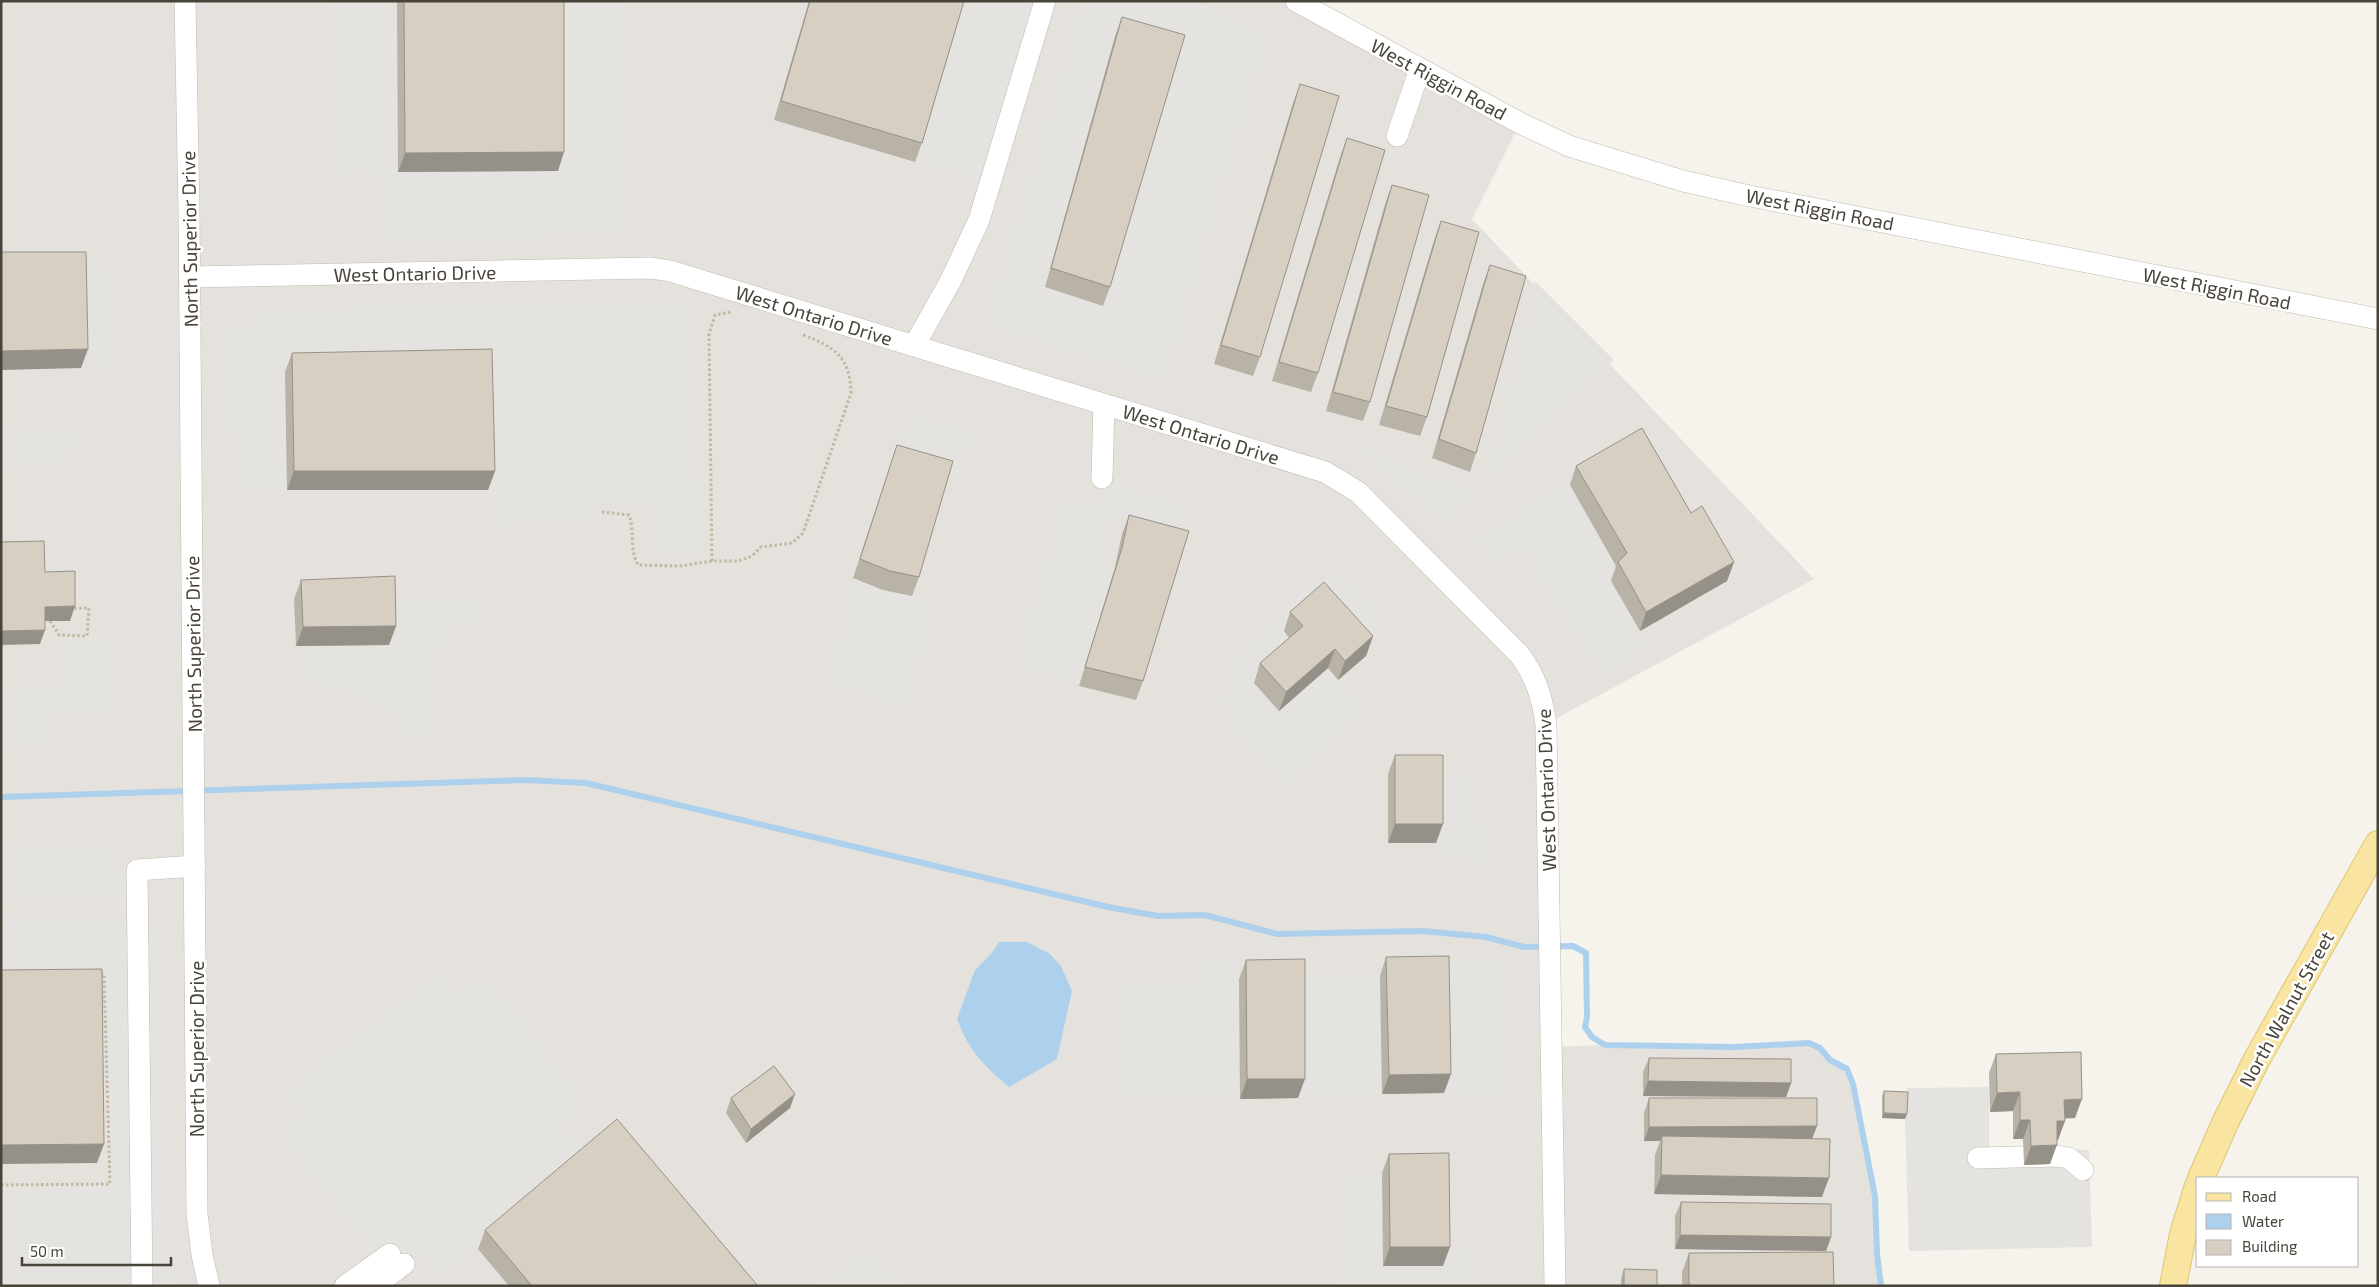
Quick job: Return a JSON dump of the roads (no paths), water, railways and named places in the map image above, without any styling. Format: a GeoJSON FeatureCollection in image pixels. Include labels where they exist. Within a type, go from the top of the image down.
{"type":"FeatureCollection","features":[{"type":"Feature","properties":{"kind":"main road","name":"North Walnut Street"},"geometry":{"type":"LineString","coordinates":[[2201,1177],[2225,1123],[2257,1059],[2378,844]]}},
{"type":"Feature","properties":{"kind":"main road"},"geometry":{"type":"LineString","coordinates":[[2173,1286],[2185,1226],[2196,1192]]}},
{"type":"Feature","properties":{"kind":"street","name":"North Superior Drive"},"geometry":{"type":"LineString","coordinates":[[186,1],[195,778],[197,1214],[202,1256],[209,1286]]}},
{"type":"Feature","properties":{"kind":"street"},"geometry":{"type":"LineString","coordinates":[[914,346],[951,280],[979,220],[1045,1]]}},
{"type":"Feature","properties":{"kind":"street","name":"West Riggin Road"},"geometry":{"type":"LineString","coordinates":[[1296,1],[1520,123],[1569,146],[1682,182],[2378,319]]}},
{"type":"Feature","properties":{"kind":"street"},"geometry":{"type":"LineString","coordinates":[[1397,136],[1420,69]]}},
{"type":"Feature","properties":{"kind":"street","name":"West Ontario Drive"},"geometry":{"type":"LineString","coordinates":[[190,277],[651,268],[694,278],[1326,472],[1358,492],[1520,654],[1539,686],[1546,724],[1556,1286]]}},
{"type":"Feature","properties":{"kind":"street"},"geometry":{"type":"LineString","coordinates":[[1102,478],[1104,404]]}},
{"type":"Feature","properties":{"kind":"street"},"geometry":{"type":"LineString","coordinates":[[142,1286],[137,870],[195,866]]}},
{"type":"Feature","properties":{"kind":"street"},"geometry":{"type":"LineString","coordinates":[[1978,1158],[2057,1156],[2068,1158],[2083,1170]]}},
{"type":"Feature","properties":{"kind":"street"},"geometry":{"type":"LineString","coordinates":[[346,1286],[397,1259],[375,1286]]}},
{"type":"Feature","properties":{"kind":"water"},"geometry":{"type":"Polygon","coordinates":[[[999,942],[1027,942],[1050,954],[1061,966],[1072,991],[1057,1059],[1009,1087],[978,1057],[957,1019],[975,970],[991,954],[999,942]]]}},
{"type":"Feature","properties":{"kind":"waterway"},"geometry":{"type":"LineString","coordinates":[[1,797],[525,780],[586,783],[1108,907],[1158,916],[1205,915],[1277,934],[1422,931],[1486,937],[1524,947],[1573,946],[1586,953],[1587,1017],[1585,1027],[1592,1037],[1605,1045],[1735,1047],[1809,1043],[1820,1048],[1830,1060],[1847,1069],[1853,1084],[1875,1196],[1877,1254],[1881,1286]]}}]}
